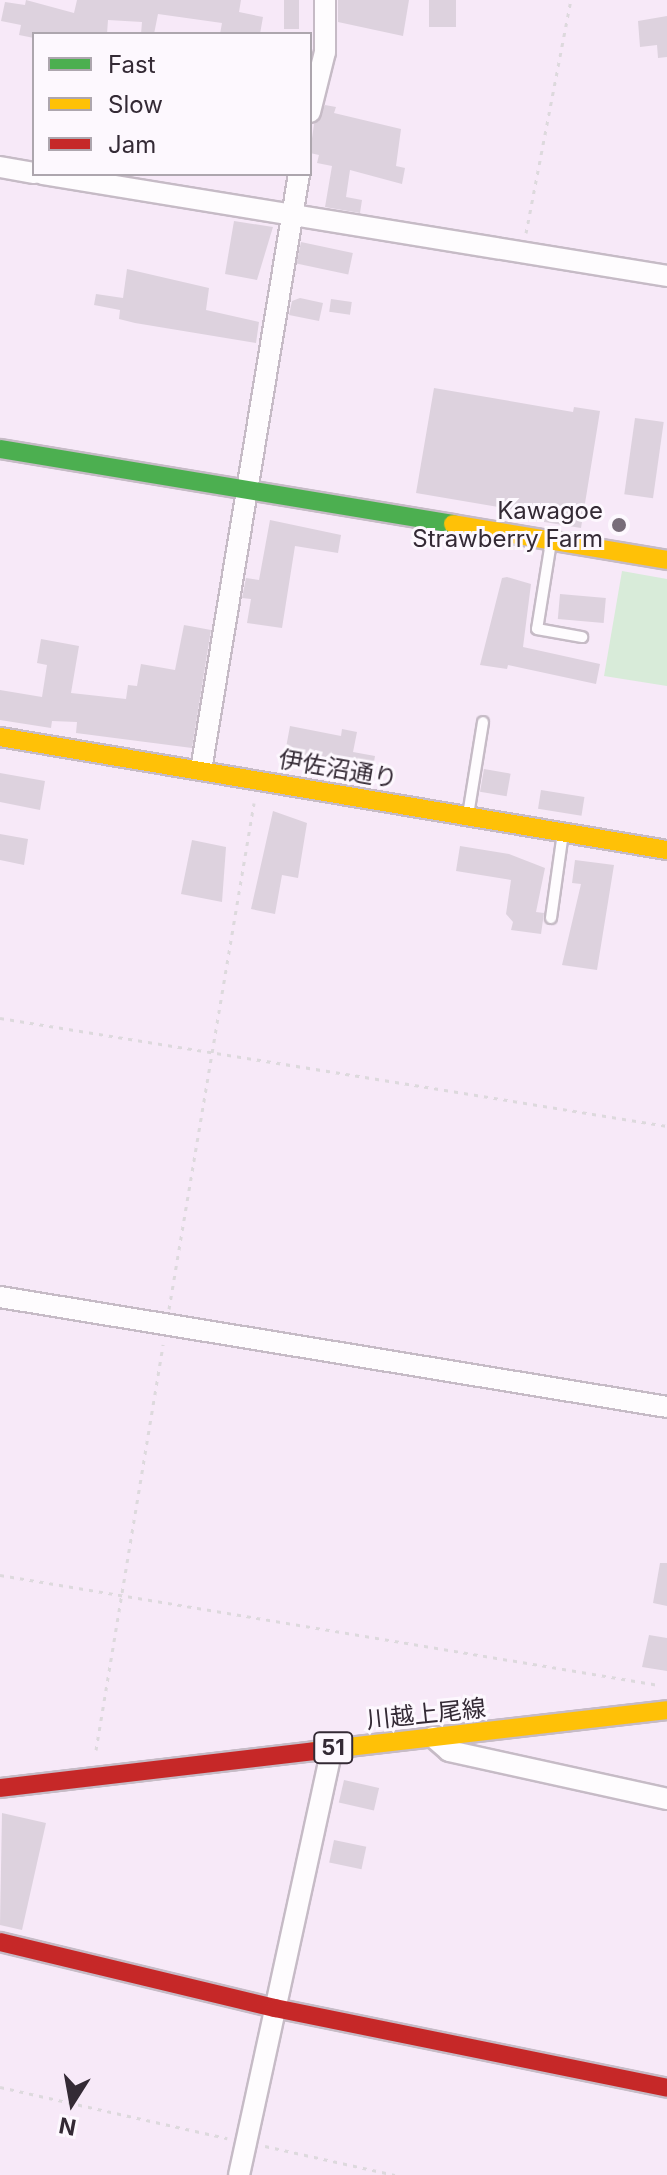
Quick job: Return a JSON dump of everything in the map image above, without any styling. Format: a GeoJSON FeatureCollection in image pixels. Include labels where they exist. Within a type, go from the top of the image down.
{"type":"FeatureCollection","features":[{"type":"Feature","properties":{"kind":"street"},"geometry":{"type":"LineString","coordinates":[[312,104],[325,52],[325,0]]}},
{"type":"Feature","properties":{"kind":"street"},"geometry":{"type":"LineString","coordinates":[[0,167],[32,173]]}},
{"type":"Feature","properties":{"kind":"street"},"geometry":{"type":"LineString","coordinates":[[54,176],[667,276]]}},
{"type":"Feature","properties":{"kind":"street"},"geometry":{"type":"LineString","coordinates":[[201,770],[295,215],[299,176]]}},
{"type":"Feature","properties":{"kind":"street"},"geometry":{"type":"LineString","coordinates":[[0,449],[667,560]]}},
{"type":"Feature","properties":{"kind":"street","name":"伊佐沼通り"},"geometry":{"type":"LineString","coordinates":[[0,737],[667,850]]}},
{"type":"Feature","properties":{"kind":"street"},"geometry":{"type":"LineString","coordinates":[[0,1297],[667,1407]]}},
{"type":"Feature","properties":{"kind":"street","name":"川越上尾線"},"geometry":{"type":"LineString","coordinates":[[0,1788],[667,1710]]}},
{"type":"Feature","properties":{"kind":"street"},"geometry":{"type":"LineString","coordinates":[[433,1737],[449,1751],[667,1799]]}},
{"type":"Feature","properties":{"kind":"street"},"geometry":{"type":"LineString","coordinates":[[239,2175],[332,1749]]}},
{"type":"Feature","properties":{"kind":"street"},"geometry":{"type":"LineString","coordinates":[[0,1942],[275,2008],[667,2088]]}},
{"type":"Feature","properties":{"kind":"lane"},"geometry":{"type":"LineString","coordinates":[[551,542],[537,629],[582,637]]}},
{"type":"Feature","properties":{"kind":"lane"},"geometry":{"type":"LineString","coordinates":[[468,816],[483,722]]}},
{"type":"Feature","properties":{"kind":"lane"},"geometry":{"type":"LineString","coordinates":[[551,918],[564,832]]}},
{"type":"Feature","properties":{"kind":"path"},"geometry":{"type":"LineString","coordinates":[[522,253],[571,0]]}},
{"type":"Feature","properties":{"kind":"path"},"geometry":{"type":"LineString","coordinates":[[92,1776],[257,780]]}},
{"type":"Feature","properties":{"kind":"path"},"geometry":{"type":"LineString","coordinates":[[0,1018],[667,1126]]}},
{"type":"Feature","properties":{"kind":"path"},"geometry":{"type":"LineString","coordinates":[[0,1575],[667,1686]]}},
{"type":"Feature","properties":{"kind":"path"},"geometry":{"type":"LineString","coordinates":[[0,2087],[395,2175]]}},
{"type":"Feature","properties":{"kind":"green space"},"geometry":{"type":"Polygon","coordinates":[[[622,571],[667,579],[667,686],[604,676],[622,571]]]}},
{"type":"Feature","properties":{"kind":"building"},"geometry":{"type":"Polygon","coordinates":[[[26,0],[74,13],[77,0],[241,0],[239,12],[263,17],[260,32],[220,32],[222,23],[158,14],[154,32],[141,32],[142,22],[108,20],[107,32],[32,32],[32,38],[19,35],[21,25],[1,21],[5,2],[25,5],[26,0]]]}},
{"type":"Feature","properties":{"kind":"building"},"geometry":{"type":"Polygon","coordinates":[[[284,0],[299,0],[299,29],[284,29],[284,0]]]}},
{"type":"Feature","properties":{"kind":"building"},"geometry":{"type":"Polygon","coordinates":[[[338,0],[409,0],[403,36],[338,22],[338,0]]]}},
{"type":"Feature","properties":{"kind":"building"},"geometry":{"type":"Polygon","coordinates":[[[429,0],[456,0],[456,27],[429,27],[429,0]]]}},
{"type":"Feature","properties":{"kind":"building"},"geometry":{"type":"Polygon","coordinates":[[[667,16],[667,57],[658,58],[657,45],[640,47],[638,21],[667,16]]]}},
{"type":"Feature","properties":{"kind":"building"},"geometry":{"type":"Polygon","coordinates":[[[325,105],[336,107],[334,113],[401,129],[396,166],[405,168],[402,184],[350,170],[346,197],[362,200],[360,213],[325,207],[332,166],[317,163],[319,155],[312,153],[314,124],[325,105]]]}},
{"type":"Feature","properties":{"kind":"building"},"geometry":{"type":"Polygon","coordinates":[[[234,221],[273,227],[257,280],[225,274],[234,221]]]}},
{"type":"Feature","properties":{"kind":"building"},"geometry":{"type":"Polygon","coordinates":[[[301,242],[353,253],[348,275],[296,264],[301,242]]]}},
{"type":"Feature","properties":{"kind":"building"},"geometry":{"type":"Polygon","coordinates":[[[127,269],[209,288],[206,310],[259,322],[256,343],[135,323],[119,319],[120,310],[94,305],[96,294],[123,298],[127,269]]]}},
{"type":"Feature","properties":{"kind":"building"},"geometry":{"type":"Polygon","coordinates":[[[300,298],[323,303],[319,321],[289,315],[292,301],[300,298]]]}},
{"type":"Feature","properties":{"kind":"building"},"geometry":{"type":"Polygon","coordinates":[[[331,299],[352,302],[350,315],[329,312],[331,299]]]}},
{"type":"Feature","properties":{"kind":"building"},"geometry":{"type":"Polygon","coordinates":[[[434,388],[573,412],[574,407],[600,411],[581,528],[526,519],[527,512],[416,493],[434,388]]]}},
{"type":"Feature","properties":{"kind":"building"},"geometry":{"type":"Polygon","coordinates":[[[635,418],[664,422],[653,498],[624,494],[635,418]]]}},
{"type":"Feature","properties":{"kind":"building"},"geometry":{"type":"Polygon","coordinates":[[[270,520],[341,535],[338,553],[295,546],[282,628],[247,623],[251,599],[242,598],[246,578],[259,580],[270,520]]]}},
{"type":"Feature","properties":{"kind":"building"},"geometry":{"type":"Polygon","coordinates":[[[502,578],[531,584],[523,647],[600,664],[596,684],[508,665],[507,669],[480,665],[502,578]]]}},
{"type":"Feature","properties":{"kind":"building"},"geometry":{"type":"Polygon","coordinates":[[[560,594],[606,598],[604,623],[558,619],[560,594]]]}},
{"type":"Feature","properties":{"kind":"building"},"geometry":{"type":"Polygon","coordinates":[[[184,625],[211,630],[192,748],[76,733],[77,722],[52,721],[51,728],[0,720],[0,690],[42,697],[47,665],[37,663],[41,639],[79,646],[71,693],[126,699],[128,685],[137,686],[141,664],[175,670],[184,625]]]}},
{"type":"Feature","properties":{"kind":"building"},"geometry":{"type":"Polygon","coordinates":[[[290,726],[341,736],[342,729],[357,732],[353,752],[375,756],[372,774],[285,753],[290,726]]]}},
{"type":"Feature","properties":{"kind":"building"},"geometry":{"type":"Polygon","coordinates":[[[484,769],[511,774],[507,796],[480,792],[484,769]]]}},
{"type":"Feature","properties":{"kind":"building"},"geometry":{"type":"Polygon","coordinates":[[[0,773],[45,781],[40,810],[0,802],[0,773]]]}},
{"type":"Feature","properties":{"kind":"building"},"geometry":{"type":"Polygon","coordinates":[[[541,790],[584,797],[581,816],[538,809],[541,790]]]}},
{"type":"Feature","properties":{"kind":"building"},"geometry":{"type":"Polygon","coordinates":[[[273,811],[307,823],[298,878],[282,875],[275,914],[251,909],[273,811]]]}},
{"type":"Feature","properties":{"kind":"building"},"geometry":{"type":"Polygon","coordinates":[[[0,834],[28,839],[24,865],[0,860],[0,834]]]}},
{"type":"Feature","properties":{"kind":"building"},"geometry":{"type":"Polygon","coordinates":[[[192,840],[226,847],[222,902],[181,894],[192,840]]]}},
{"type":"Feature","properties":{"kind":"building"},"geometry":{"type":"Polygon","coordinates":[[[460,846],[509,854],[545,868],[536,912],[544,913],[541,934],[511,930],[513,922],[506,914],[511,880],[456,871],[460,846]]]}},
{"type":"Feature","properties":{"kind":"building"},"geometry":{"type":"Polygon","coordinates":[[[575,860],[614,865],[597,970],[562,965],[581,884],[572,883],[575,860]]]}},
{"type":"Feature","properties":{"kind":"building"},"geometry":{"type":"Polygon","coordinates":[[[660,1563],[667,1563],[667,1606],[653,1603],[660,1563]]]}},
{"type":"Feature","properties":{"kind":"building"},"geometry":{"type":"Polygon","coordinates":[[[649,1635],[667,1638],[667,1671],[642,1667],[649,1635]]]}},
{"type":"Feature","properties":{"kind":"building"},"geometry":{"type":"Polygon","coordinates":[[[344,1780],[379,1788],[374,1811],[339,1802],[344,1780]]]}},
{"type":"Feature","properties":{"kind":"building"},"geometry":{"type":"Polygon","coordinates":[[[2,1813],[46,1823],[22,1930],[0,1925],[2,1813]]]}},
{"type":"Feature","properties":{"kind":"building"},"geometry":{"type":"Polygon","coordinates":[[[334,1840],[366,1847],[361,1869],[329,1862],[334,1840]]]}},
{"type":"Feature","properties":{"kind":"traffic: fast"},"geometry":{"type":"LineString","coordinates":[[0,449],[453,524]]}},
{"type":"Feature","properties":{"kind":"traffic: slow"},"geometry":{"type":"LineString","coordinates":[[453,524],[667,560]]}},
{"type":"Feature","properties":{"kind":"traffic: slow"},"geometry":{"type":"LineString","coordinates":[[0,737],[667,850]]}},
{"type":"Feature","properties":{"kind":"traffic: slow"},"geometry":{"type":"LineString","coordinates":[[314,1751],[667,1710]]}},
{"type":"Feature","properties":{"kind":"traffic: jam"},"geometry":{"type":"LineString","coordinates":[[0,1788],[314,1751]]}},
{"type":"Feature","properties":{"kind":"traffic: jam"},"geometry":{"type":"LineString","coordinates":[[0,1942],[275,2008],[667,2088]]}},
{"type":"Feature","properties":{"kind":"place","name":"Kawagoe Strawberry Farm"},"geometry":{"type":"Point","coordinates":[619,525]}}]}
